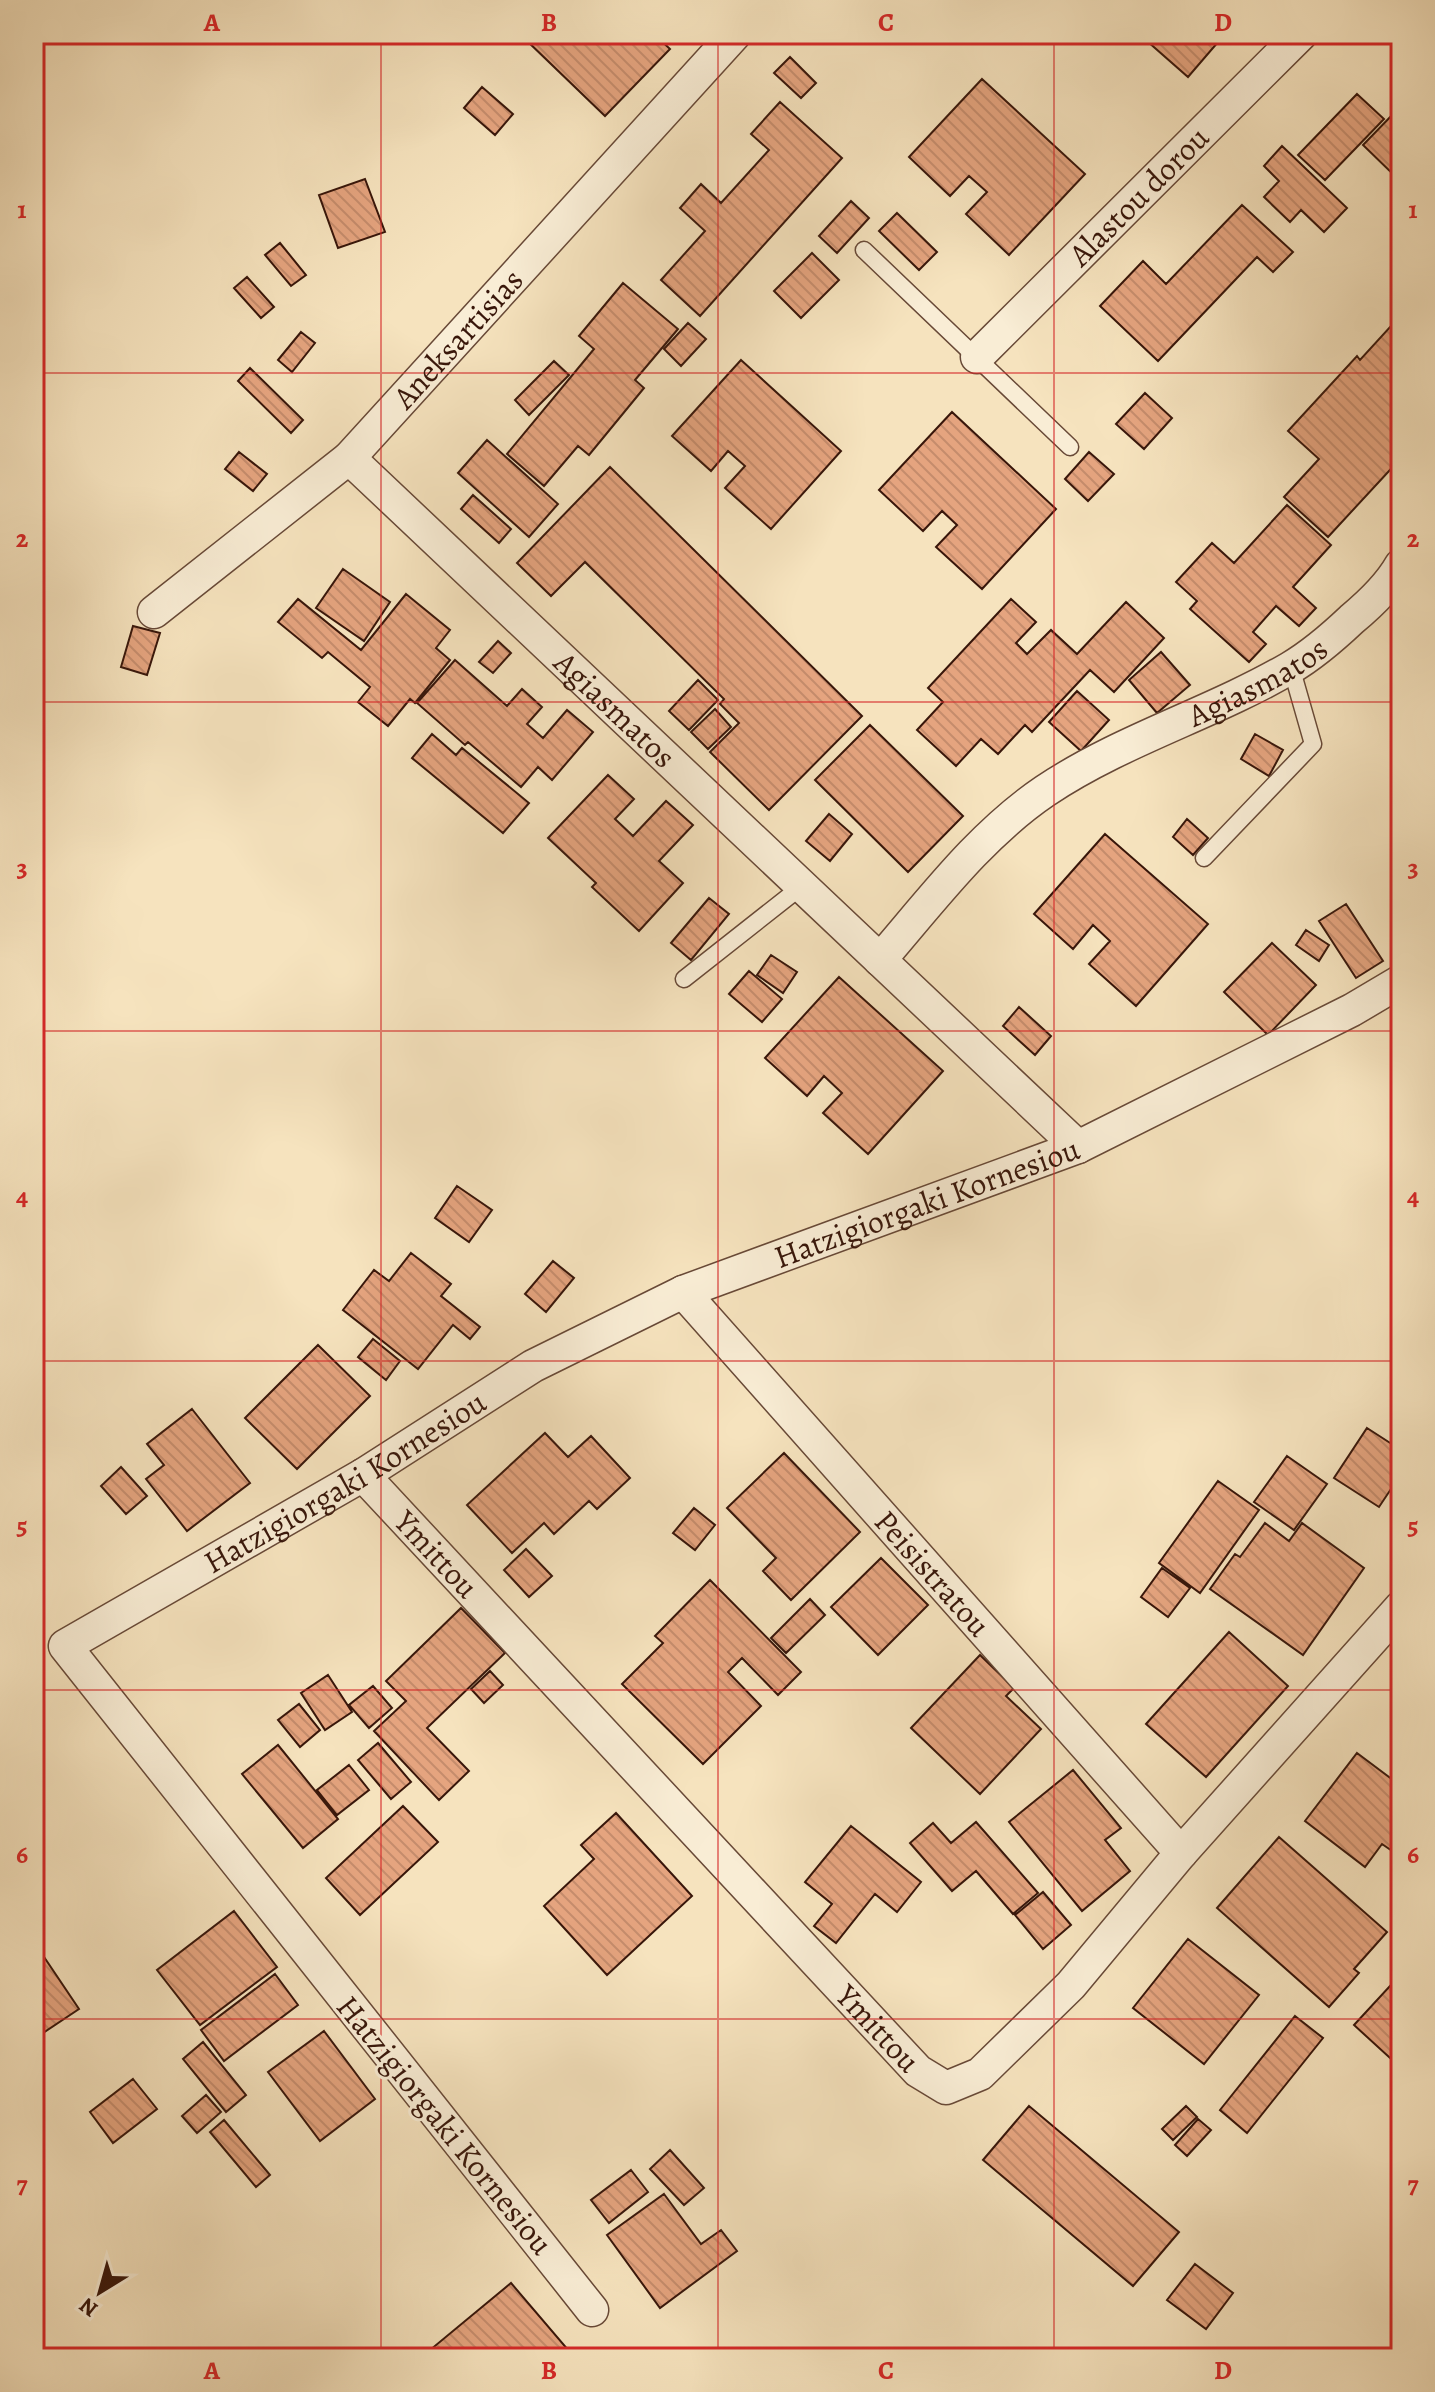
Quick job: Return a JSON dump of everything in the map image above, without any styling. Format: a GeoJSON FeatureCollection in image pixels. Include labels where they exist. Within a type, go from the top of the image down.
{"type":"FeatureCollection","features":[{"type":"Feature","properties":{"kind":"street","name":"Alastou dorou"},"geometry":{"type":"LineString","coordinates":[[977,357],[1301,34]]}},
{"type":"Feature","properties":{"kind":"street","name":"Aneksartisias"},"geometry":{"type":"LineString","coordinates":[[154,612],[349,458],[718,40]]}},
{"type":"Feature","properties":{"kind":"street","name":"Agiasmatos"},"geometry":{"type":"LineString","coordinates":[[349,458],[1078,1147]]}},
{"type":"Feature","properties":{"kind":"street","name":"Agiasmatos"},"geometry":{"type":"LineString","coordinates":[[880,960],[987,838],[1046,790],[1090,765],[1291,667],[1373,601],[1401,565]]}},
{"type":"Feature","properties":{"kind":"street","name":"Hatzigiorgaki Kornesiou"},"geometry":{"type":"LineString","coordinates":[[592,2310],[65,1646],[363,1475],[533,1366],[683,1292],[1078,1147],[1352,1010],[1401,981]]}},
{"type":"Feature","properties":{"kind":"street","name":"Peisistratou"},"geometry":{"type":"LineString","coordinates":[[683,1292],[1181,1853]]}},
{"type":"Feature","properties":{"kind":"street","name":"Ymittou"},"geometry":{"type":"LineString","coordinates":[[363,1475],[918,2071],[946,2088],[980,2074],[1071,1985],[1181,1853],[1401,1607]]}},
{"type":"Feature","properties":{"kind":"lane"},"geometry":{"type":"LineString","coordinates":[[864,250],[1070,447]]}},
{"type":"Feature","properties":{"kind":"lane"},"geometry":{"type":"LineString","coordinates":[[1204,858],[1313,744],[1291,667]]}},
{"type":"Feature","properties":{"kind":"lane"},"geometry":{"type":"LineString","coordinates":[[684,979],[802,886]]}},
{"type":"Feature","properties":{"kind":"building"},"geometry":{"type":"Polygon","coordinates":[[[525,34],[654,34],[670,49],[605,116],[523,37],[525,34]]]}},
{"type":"Feature","properties":{"kind":"building"},"geometry":{"type":"Polygon","coordinates":[[[1139,34],[1225,34],[1188,77],[1139,34]]]}},
{"type":"Feature","properties":{"kind":"building"},"geometry":{"type":"Polygon","coordinates":[[[790,57],[816,83],[801,98],[774,73],[790,57]]]}},
{"type":"Feature","properties":{"kind":"building"},"geometry":{"type":"Polygon","coordinates":[[[982,79],[1085,174],[1009,255],[966,214],[987,192],[969,176],[950,196],[909,157],[982,79]]]}},
{"type":"Feature","properties":{"kind":"building"},"geometry":{"type":"Polygon","coordinates":[[[482,87],[513,114],[495,135],[464,108],[482,87]]]}},
{"type":"Feature","properties":{"kind":"building"},"geometry":{"type":"Polygon","coordinates":[[[1357,94],[1384,119],[1325,180],[1298,155],[1357,94]]]}},
{"type":"Feature","properties":{"kind":"building"},"geometry":{"type":"Polygon","coordinates":[[[780,102],[842,158],[700,316],[661,280],[705,231],[680,208],[701,184],[721,203],[769,150],[751,134],[780,102]]]}},
{"type":"Feature","properties":{"kind":"building"},"geometry":{"type":"Polygon","coordinates":[[[1397,110],[1401,114],[1399,180],[1363,145],[1397,110]]]}},
{"type":"Feature","properties":{"kind":"building"},"geometry":{"type":"Polygon","coordinates":[[[1282,146],[1347,208],[1324,232],[1301,210],[1290,222],[1264,197],[1279,181],[1264,166],[1282,146]]]}},
{"type":"Feature","properties":{"kind":"building"},"geometry":{"type":"Polygon","coordinates":[[[365,179],[385,232],[338,248],[319,195],[365,179]]]}},
{"type":"Feature","properties":{"kind":"building"},"geometry":{"type":"Polygon","coordinates":[[[851,201],[869,218],[837,253],[819,236],[851,201]]]}},
{"type":"Feature","properties":{"kind":"building"},"geometry":{"type":"Polygon","coordinates":[[[1242,205],[1293,252],[1273,272],[1257,257],[1158,361],[1100,306],[1143,261],[1166,284],[1242,205]]]}},
{"type":"Feature","properties":{"kind":"building"},"geometry":{"type":"Polygon","coordinates":[[[897,213],[937,252],[919,270],[879,231],[897,213]]]}},
{"type":"Feature","properties":{"kind":"building"},"geometry":{"type":"Polygon","coordinates":[[[280,243],[306,275],[291,286],[265,255],[280,243]]]}},
{"type":"Feature","properties":{"kind":"building"},"geometry":{"type":"Polygon","coordinates":[[[812,253],[839,280],[801,318],[774,291],[812,253]]]}},
{"type":"Feature","properties":{"kind":"building"},"geometry":{"type":"Polygon","coordinates":[[[247,277],[274,307],[261,318],[234,288],[247,277]]]}},
{"type":"Feature","properties":{"kind":"building"},"geometry":{"type":"Polygon","coordinates":[[[623,283],[678,329],[635,380],[644,388],[589,455],[578,446],[544,486],[507,454],[594,349],[579,336],[623,283]]]}},
{"type":"Feature","properties":{"kind":"building"},"geometry":{"type":"Polygon","coordinates":[[[1401,315],[1401,458],[1328,537],[1284,497],[1319,459],[1288,431],[1357,356],[1360,360],[1401,315]]]}},
{"type":"Feature","properties":{"kind":"building"},"geometry":{"type":"Polygon","coordinates":[[[688,323],[706,339],[681,366],[664,349],[688,323]]]}},
{"type":"Feature","properties":{"kind":"building"},"geometry":{"type":"Polygon","coordinates":[[[301,332],[315,343],[292,372],[278,360],[301,332]]]}},
{"type":"Feature","properties":{"kind":"building"},"geometry":{"type":"Polygon","coordinates":[[[741,360],[841,451],[771,529],[725,488],[745,466],[728,451],[711,471],[672,436],[741,360]]]}},
{"type":"Feature","properties":{"kind":"building"},"geometry":{"type":"Polygon","coordinates":[[[554,361],[569,375],[529,415],[515,400],[554,361]]]}},
{"type":"Feature","properties":{"kind":"building"},"geometry":{"type":"Polygon","coordinates":[[[250,368],[303,420],[291,433],[238,381],[250,368]]]}},
{"type":"Feature","properties":{"kind":"building"},"geometry":{"type":"Polygon","coordinates":[[[1145,393],[1172,418],[1144,449],[1116,424],[1145,393]]]}},
{"type":"Feature","properties":{"kind":"building"},"geometry":{"type":"Polygon","coordinates":[[[952,412],[1056,509],[982,589],[936,547],[957,525],[942,511],[923,531],[879,490],[952,412]]]}},
{"type":"Feature","properties":{"kind":"building"},"geometry":{"type":"Polygon","coordinates":[[[487,440],[558,504],[529,537],[458,473],[487,440]]]}},
{"type":"Feature","properties":{"kind":"building"},"geometry":{"type":"Polygon","coordinates":[[[239,452],[267,474],[253,491],[225,469],[239,452]]]}},
{"type":"Feature","properties":{"kind":"building"},"geometry":{"type":"Polygon","coordinates":[[[1089,452],[1114,474],[1088,501],[1065,479],[1089,452]]]}},
{"type":"Feature","properties":{"kind":"building"},"geometry":{"type":"Polygon","coordinates":[[[610,467],[862,716],[769,810],[710,752],[739,723],[720,704],[724,699],[585,562],[551,596],[517,563],[610,467]]]}},
{"type":"Feature","properties":{"kind":"building"},"geometry":{"type":"Polygon","coordinates":[[[473,495],[511,529],[499,543],[461,509],[473,495]]]}},
{"type":"Feature","properties":{"kind":"building"},"geometry":{"type":"Polygon","coordinates":[[[1287,505],[1331,545],[1293,587],[1316,608],[1299,626],[1276,606],[1253,632],[1266,644],[1249,662],[1190,609],[1197,601],[1176,582],[1212,543],[1234,563],[1287,505]]]}},
{"type":"Feature","properties":{"kind":"building"},"geometry":{"type":"Polygon","coordinates":[[[343,569],[390,602],[364,641],[316,608],[343,569]]]}},
{"type":"Feature","properties":{"kind":"building"},"geometry":{"type":"Polygon","coordinates":[[[406,594],[450,630],[436,648],[450,660],[415,703],[410,699],[388,726],[358,702],[370,687],[328,652],[322,658],[278,622],[298,599],[361,650],[406,594]]]}},
{"type":"Feature","properties":{"kind":"building"},"geometry":{"type":"Polygon","coordinates":[[[1011,599],[1036,622],[1016,643],[1027,654],[1051,630],[1077,654],[1126,602],[1164,638],[1114,692],[1090,670],[1032,732],[1025,725],[998,754],[981,739],[956,766],[917,730],[943,702],[928,688],[1011,599]]]}},
{"type":"Feature","properties":{"kind":"building"},"geometry":{"type":"Polygon","coordinates":[[[133,626],[160,633],[147,675],[121,667],[133,626]]]}},
{"type":"Feature","properties":{"kind":"building"},"geometry":{"type":"Polygon","coordinates":[[[498,641],[511,653],[493,673],[479,662],[498,641]]]}},
{"type":"Feature","properties":{"kind":"building"},"geometry":{"type":"Polygon","coordinates":[[[1161,652],[1190,685],[1157,713],[1129,680],[1161,652]]]}},
{"type":"Feature","properties":{"kind":"building"},"geometry":{"type":"Polygon","coordinates":[[[455,660],[507,706],[522,689],[542,707],[527,724],[543,738],[567,710],[593,732],[552,780],[538,767],[521,787],[468,742],[465,745],[417,703],[455,660]]]}},
{"type":"Feature","properties":{"kind":"building"},"geometry":{"type":"Polygon","coordinates":[[[698,680],[718,700],[689,730],[669,711],[698,680]]]}},
{"type":"Feature","properties":{"kind":"building"},"geometry":{"type":"Polygon","coordinates":[[[1077,691],[1109,720],[1081,751],[1049,722],[1077,691]]]}},
{"type":"Feature","properties":{"kind":"building"},"geometry":{"type":"Polygon","coordinates":[[[715,709],[731,727],[708,749],[691,732],[715,709]]]}},
{"type":"Feature","properties":{"kind":"building"},"geometry":{"type":"Polygon","coordinates":[[[870,725],[963,816],[908,872],[815,780],[870,725]]]}},
{"type":"Feature","properties":{"kind":"building"},"geometry":{"type":"Polygon","coordinates":[[[432,734],[456,755],[462,748],[529,803],[503,833],[412,758],[432,734]]]}},
{"type":"Feature","properties":{"kind":"building"},"geometry":{"type":"Polygon","coordinates":[[[1255,734],[1283,750],[1269,776],[1241,759],[1255,734]]]}},
{"type":"Feature","properties":{"kind":"building"},"geometry":{"type":"Polygon","coordinates":[[[608,775],[634,799],[615,819],[633,836],[666,801],[693,825],[659,861],[683,883],[639,931],[592,887],[596,883],[548,838],[608,775]]]}},
{"type":"Feature","properties":{"kind":"building"},"geometry":{"type":"Polygon","coordinates":[[[829,814],[852,834],[830,861],[806,841],[829,814]]]}},
{"type":"Feature","properties":{"kind":"building"},"geometry":{"type":"Polygon","coordinates":[[[1187,819],[1208,838],[1193,855],[1173,837],[1187,819]]]}},
{"type":"Feature","properties":{"kind":"building"},"geometry":{"type":"Polygon","coordinates":[[[1105,834],[1208,924],[1136,1006],[1089,964],[1110,941],[1093,925],[1073,949],[1034,914],[1105,834]]]}},
{"type":"Feature","properties":{"kind":"building"},"geometry":{"type":"Polygon","coordinates":[[[709,898],[729,914],[691,960],[671,943],[709,898]]]}},
{"type":"Feature","properties":{"kind":"building"},"geometry":{"type":"Polygon","coordinates":[[[1346,904],[1383,961],[1356,978],[1319,921],[1346,904]]]}},
{"type":"Feature","properties":{"kind":"building"},"geometry":{"type":"Polygon","coordinates":[[[1306,930],[1329,945],[1319,961],[1296,945],[1306,930]]]}},
{"type":"Feature","properties":{"kind":"building"},"geometry":{"type":"Polygon","coordinates":[[[1272,943],[1316,985],[1268,1035],[1224,992],[1272,943]]]}},
{"type":"Feature","properties":{"kind":"building"},"geometry":{"type":"Polygon","coordinates":[[[771,955],[797,972],[783,993],[757,975],[771,955]]]}},
{"type":"Feature","properties":{"kind":"building"},"geometry":{"type":"Polygon","coordinates":[[[749,971],[782,999],[762,1022],[729,994],[749,971]]]}},
{"type":"Feature","properties":{"kind":"building"},"geometry":{"type":"Polygon","coordinates":[[[839,977],[943,1071],[868,1154],[823,1113],[842,1093],[824,1076],[807,1096],[765,1058],[839,977]]]}},
{"type":"Feature","properties":{"kind":"building"},"geometry":{"type":"Polygon","coordinates":[[[1019,1007],[1051,1036],[1035,1055],[1003,1026],[1019,1007]]]}},
{"type":"Feature","properties":{"kind":"building"},"geometry":{"type":"Polygon","coordinates":[[[457,1186],[492,1210],[469,1242],[435,1218],[457,1186]]]}},
{"type":"Feature","properties":{"kind":"building"},"geometry":{"type":"Polygon","coordinates":[[[411,1253],[451,1284],[441,1296],[480,1327],[470,1339],[453,1325],[418,1369],[343,1310],[374,1270],[389,1281],[411,1253]]]}},
{"type":"Feature","properties":{"kind":"building"},"geometry":{"type":"Polygon","coordinates":[[[553,1261],[574,1278],[546,1312],[525,1294],[553,1261]]]}},
{"type":"Feature","properties":{"kind":"building"},"geometry":{"type":"Polygon","coordinates":[[[373,1339],[400,1361],[386,1380],[358,1357],[373,1339]]]}},
{"type":"Feature","properties":{"kind":"building"},"geometry":{"type":"Polygon","coordinates":[[[318,1345],[370,1396],[297,1469],[245,1418],[318,1345]]]}},
{"type":"Feature","properties":{"kind":"building"},"geometry":{"type":"Polygon","coordinates":[[[192,1409],[250,1483],[187,1531],[146,1479],[164,1465],[147,1444],[192,1409]]]}},
{"type":"Feature","properties":{"kind":"building"},"geometry":{"type":"Polygon","coordinates":[[[1367,1428],[1401,1450],[1401,1474],[1379,1507],[1334,1478],[1367,1428]]]}},
{"type":"Feature","properties":{"kind":"building"},"geometry":{"type":"Polygon","coordinates":[[[545,1433],[568,1457],[591,1436],[630,1478],[597,1509],[589,1501],[554,1534],[544,1523],[512,1553],[467,1505],[545,1433]]]}},
{"type":"Feature","properties":{"kind":"building"},"geometry":{"type":"Polygon","coordinates":[[[784,1453],[860,1532],[791,1600],[763,1571],[776,1558],[727,1508],[784,1453]]]}},
{"type":"Feature","properties":{"kind":"building"},"geometry":{"type":"Polygon","coordinates":[[[1287,1456],[1327,1484],[1294,1530],[1254,1502],[1287,1456]]]}},
{"type":"Feature","properties":{"kind":"building"},"geometry":{"type":"Polygon","coordinates":[[[121,1467],[147,1496],[126,1514],[101,1486],[121,1467]]]}},
{"type":"Feature","properties":{"kind":"building"},"geometry":{"type":"Polygon","coordinates":[[[1218,1481],[1259,1510],[1200,1593],[1159,1563],[1218,1481]]]}},
{"type":"Feature","properties":{"kind":"building"},"geometry":{"type":"Polygon","coordinates":[[[694,1508],[715,1525],[695,1550],[673,1533],[694,1508]]]}},
{"type":"Feature","properties":{"kind":"building"},"geometry":{"type":"Polygon","coordinates":[[[1265,1523],[1289,1541],[1302,1523],[1364,1568],[1303,1655],[1210,1589],[1235,1554],[1240,1557],[1265,1523]]]}},
{"type":"Feature","properties":{"kind":"building"},"geometry":{"type":"Polygon","coordinates":[[[526,1549],[552,1576],[529,1597],[504,1570],[526,1549]]]}},
{"type":"Feature","properties":{"kind":"building"},"geometry":{"type":"Polygon","coordinates":[[[881,1558],[928,1605],[878,1655],[831,1607],[881,1558]]]}},
{"type":"Feature","properties":{"kind":"building"},"geometry":{"type":"Polygon","coordinates":[[[1162,1568],[1190,1588],[1168,1617],[1141,1597],[1162,1568]]]}},
{"type":"Feature","properties":{"kind":"building"},"geometry":{"type":"Polygon","coordinates":[[[710,1580],[801,1672],[778,1695],[742,1658],[728,1672],[761,1706],[703,1764],[622,1684],[663,1643],[655,1636],[710,1580]]]}},
{"type":"Feature","properties":{"kind":"building"},"geometry":{"type":"Polygon","coordinates":[[[810,1599],[825,1615],[786,1653],[771,1638],[810,1599]]]}},
{"type":"Feature","properties":{"kind":"building"},"geometry":{"type":"Polygon","coordinates":[[[461,1608],[505,1653],[427,1728],[469,1771],[439,1800],[374,1731],[406,1701],[386,1681],[461,1608]]]}},
{"type":"Feature","properties":{"kind":"building"},"geometry":{"type":"Polygon","coordinates":[[[1229,1632],[1288,1686],[1206,1777],[1146,1724],[1229,1632]]]}},
{"type":"Feature","properties":{"kind":"building"},"geometry":{"type":"Polygon","coordinates":[[[980,1655],[1014,1688],[1006,1696],[1041,1729],[980,1794],[911,1728],[980,1655]]]}},
{"type":"Feature","properties":{"kind":"building"},"geometry":{"type":"Polygon","coordinates":[[[490,1671],[503,1685],[484,1703],[471,1689],[490,1671]]]}},
{"type":"Feature","properties":{"kind":"building"},"geometry":{"type":"Polygon","coordinates":[[[328,1675],[352,1712],[325,1730],[301,1693],[328,1675]]]}},
{"type":"Feature","properties":{"kind":"building"},"geometry":{"type":"Polygon","coordinates":[[[373,1686],[392,1708],[369,1728],[349,1705],[373,1686]]]}},
{"type":"Feature","properties":{"kind":"building"},"geometry":{"type":"Polygon","coordinates":[[[299,1704],[320,1730],[300,1747],[278,1720],[299,1704]]]}},
{"type":"Feature","properties":{"kind":"building"},"geometry":{"type":"Polygon","coordinates":[[[378,1743],[411,1782],[391,1799],[358,1760],[378,1743]]]}},
{"type":"Feature","properties":{"kind":"building"},"geometry":{"type":"Polygon","coordinates":[[[278,1745],[338,1819],[303,1848],[242,1774],[278,1745]]]}},
{"type":"Feature","properties":{"kind":"building"},"geometry":{"type":"Polygon","coordinates":[[[1357,1753],[1401,1786],[1401,1857],[1382,1844],[1365,1867],[1305,1821],[1357,1753]]]}},
{"type":"Feature","properties":{"kind":"building"},"geometry":{"type":"Polygon","coordinates":[[[349,1765],[369,1790],[337,1815],[317,1790],[349,1765]]]}},
{"type":"Feature","properties":{"kind":"building"},"geometry":{"type":"Polygon","coordinates":[[[1073,1770],[1121,1828],[1105,1840],[1130,1871],[1082,1911],[1009,1822],[1073,1770]]]}},
{"type":"Feature","properties":{"kind":"building"},"geometry":{"type":"Polygon","coordinates":[[[403,1806],[438,1842],[360,1915],[326,1878],[403,1806]]]}},
{"type":"Feature","properties":{"kind":"building"},"geometry":{"type":"Polygon","coordinates":[[[616,1813],[692,1896],[607,1975],[544,1906],[594,1859],[581,1845],[616,1813]]]}},
{"type":"Feature","properties":{"kind":"building"},"geometry":{"type":"Polygon","coordinates":[[[976,1822],[1038,1893],[1013,1914],[976,1871],[952,1891],[910,1843],[933,1823],[951,1843],[976,1822]]]}},
{"type":"Feature","properties":{"kind":"building"},"geometry":{"type":"Polygon","coordinates":[[[851,1826],[921,1882],[897,1912],[875,1894],[836,1943],[814,1926],[832,1904],[805,1882],[851,1826]]]}},
{"type":"Feature","properties":{"kind":"building"},"geometry":{"type":"Polygon","coordinates":[[[1279,1837],[1387,1932],[1354,1969],[1359,1973],[1329,2007],[1217,1908],[1279,1837]]]}},
{"type":"Feature","properties":{"kind":"building"},"geometry":{"type":"Polygon","coordinates":[[[1043,1892],[1071,1925],[1043,1949],[1015,1915],[1043,1892]]]}},
{"type":"Feature","properties":{"kind":"building"},"geometry":{"type":"Polygon","coordinates":[[[234,1911],[277,1967],[200,2025],[157,1970],[234,1911]]]}},
{"type":"Feature","properties":{"kind":"building"},"geometry":{"type":"Polygon","coordinates":[[[1188,1939],[1259,1995],[1204,2064],[1133,2008],[1188,1939]]]}},
{"type":"Feature","properties":{"kind":"building"},"geometry":{"type":"Polygon","coordinates":[[[34,1942],[79,2009],[34,2039],[34,1942]]]}},
{"type":"Feature","properties":{"kind":"building"},"geometry":{"type":"Polygon","coordinates":[[[275,1974],[298,2005],[224,2061],[201,2030],[275,1974]]]}},
{"type":"Feature","properties":{"kind":"building"},"geometry":{"type":"Polygon","coordinates":[[[1401,1974],[1401,2026],[1396,2031],[1401,2036],[1401,2068],[1354,2025],[1401,1974]]]}},
{"type":"Feature","properties":{"kind":"building"},"geometry":{"type":"Polygon","coordinates":[[[1295,2016],[1323,2038],[1247,2133],[1220,2110],[1295,2016]]]}},
{"type":"Feature","properties":{"kind":"building"},"geometry":{"type":"Polygon","coordinates":[[[324,2031],[375,2099],[320,2141],[268,2072],[324,2031]]]}},
{"type":"Feature","properties":{"kind":"building"},"geometry":{"type":"Polygon","coordinates":[[[203,2042],[246,2095],[226,2112],[183,2059],[203,2042]]]}},
{"type":"Feature","properties":{"kind":"building"},"geometry":{"type":"Polygon","coordinates":[[[133,2079],[157,2109],[113,2143],[90,2112],[133,2079]]]}},
{"type":"Feature","properties":{"kind":"building"},"geometry":{"type":"Polygon","coordinates":[[[206,2095],[221,2112],[197,2133],[182,2116],[206,2095]]]}},
{"type":"Feature","properties":{"kind":"building"},"geometry":{"type":"Polygon","coordinates":[[[1029,2106],[1179,2232],[1133,2286],[983,2160],[1029,2106]]]}},
{"type":"Feature","properties":{"kind":"building"},"geometry":{"type":"Polygon","coordinates":[[[1186,2106],[1197,2117],[1173,2140],[1162,2129],[1186,2106]]]}},
{"type":"Feature","properties":{"kind":"building"},"geometry":{"type":"Polygon","coordinates":[[[1198,2119],[1211,2130],[1187,2156],[1175,2145],[1198,2119]]]}},
{"type":"Feature","properties":{"kind":"building"},"geometry":{"type":"Polygon","coordinates":[[[224,2120],[270,2175],[256,2187],[210,2132],[224,2120]]]}},
{"type":"Feature","properties":{"kind":"building"},"geometry":{"type":"Polygon","coordinates":[[[670,2150],[704,2188],[684,2205],[650,2169],[670,2150]]]}},
{"type":"Feature","properties":{"kind":"building"},"geometry":{"type":"Polygon","coordinates":[[[631,2170],[648,2192],[609,2223],[591,2200],[631,2170]]]}},
{"type":"Feature","properties":{"kind":"building"},"geometry":{"type":"Polygon","coordinates":[[[664,2194],[701,2244],[721,2230],[737,2251],[660,2308],[607,2235],[664,2194]]]}},
{"type":"Feature","properties":{"kind":"building"},"geometry":{"type":"Polygon","coordinates":[[[1195,2264],[1233,2293],[1206,2329],[1167,2300],[1195,2264]]]}},
{"type":"Feature","properties":{"kind":"building"},"geometry":{"type":"Polygon","coordinates":[[[511,2283],[575,2358],[437,2358],[430,2350],[511,2283]]]}}]}
